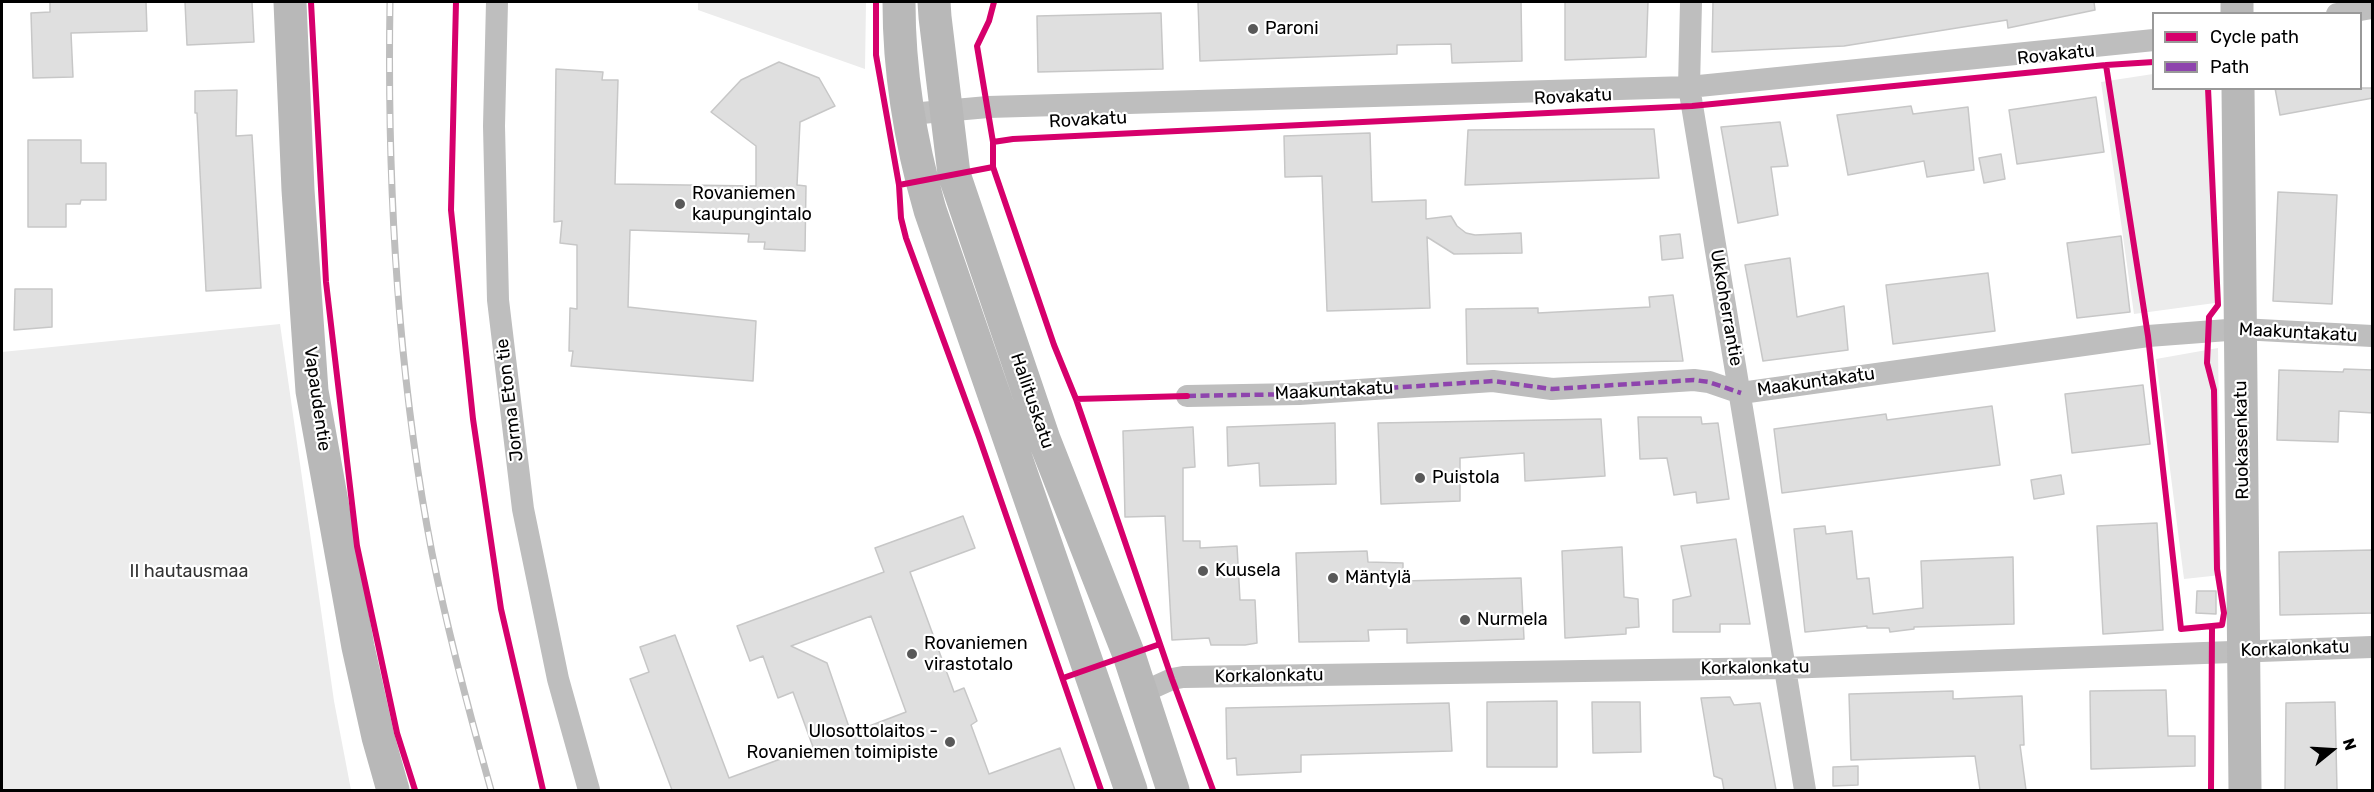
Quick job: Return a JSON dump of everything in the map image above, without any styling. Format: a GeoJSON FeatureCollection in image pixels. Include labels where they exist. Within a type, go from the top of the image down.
{"type":"FeatureCollection","features":[{"type":"Feature","properties":{"kind":"street","name":"Vapaudentie"},"geometry":{"type":"LineString","coordinates":[[290,2],[298,190],[312,391],[358,646],[378,737],[393,790]]}},
{"type":"Feature","properties":{"kind":"street","name":"Jorma Eton tie"},"geometry":{"type":"LineString","coordinates":[[497,2],[494,126],[498,300],[521,497],[558,679],[589,790]]}},
{"type":"Feature","properties":{"kind":"street","name":"Hallituskatu"},"geometry":{"type":"LineString","coordinates":[[899,2],[902,53],[910,114],[930,210],[1131,790]]}},
{"type":"Feature","properties":{"kind":"street","name":"Hallituskatu"},"geometry":{"type":"LineString","coordinates":[[934,2],[954,174],[1044,439],[1129,655],[1173,790]]}},
{"type":"Feature","properties":{"kind":"street","name":"Ukkoherrantie"},"geometry":{"type":"LineString","coordinates":[[1691,2],[1689,87],[1741,393],[1804,790]]}},
{"type":"Feature","properties":{"kind":"street"},"geometry":{"type":"LineString","coordinates":[[2349,12],[2373,8]]}},
{"type":"Feature","properties":{"kind":"street","name":"Rovakatu"},"geometry":{"type":"LineString","coordinates":[[910,114],[988,107],[1689,87],[2152,40]]}},
{"type":"Feature","properties":{"kind":"street","name":"Ruokasenkatu"},"geometry":{"type":"LineString","coordinates":[[2238,90],[2245,790]]}},
{"type":"Feature","properties":{"kind":"street","name":"Maakuntakatu"},"geometry":{"type":"LineString","coordinates":[[1187,396],[1309,393],[1493,381],[1552,389],[1694,380],[1709,382],[1741,393],[2148,336],[2241,328],[2373,336]]}},
{"type":"Feature","properties":{"kind":"street"},"geometry":{"type":"LineString","coordinates":[[1030,399],[1007,428],[1044,439]]}},
{"type":"Feature","properties":{"kind":"street","name":"Korkalonkatu"},"geometry":{"type":"LineString","coordinates":[[1141,693],[1172,679],[1183,677],[1784,668],[2373,647]]}},
{"type":"Feature","properties":{"kind":"street"},"geometry":{"type":"LineString","coordinates":[[1112,735],[1141,693]]}},
{"type":"Feature","properties":{"kind":"green space"},"geometry":{"type":"Polygon","coordinates":[[[698,2],[866,2],[865,69],[698,10],[698,2]]]}},
{"type":"Feature","properties":{"kind":"green space"},"geometry":{"type":"Polygon","coordinates":[[[2152,74],[2152,90],[2207,90],[2215,303],[2134,314],[2101,82],[2152,74]]]}},
{"type":"Feature","properties":{"kind":"green space","name":"II hautausmaa"},"geometry":{"type":"Polygon","coordinates":[[[280,324],[334,701],[351,790],[3,790],[2,352],[280,324]]]}},
{"type":"Feature","properties":{"kind":"green space"},"geometry":{"type":"Polygon","coordinates":[[[2218,348],[2221,575],[2184,579],[2156,359],[2218,348]]]}},
{"type":"Feature","properties":{"kind":"building"},"geometry":{"type":"Polygon","coordinates":[[[50,2],[146,2],[147,31],[71,33],[73,77],[33,78],[31,13],[50,12],[50,2]]]}},
{"type":"Feature","properties":{"kind":"building"},"geometry":{"type":"Polygon","coordinates":[[[185,2],[252,2],[254,42],[187,45],[185,2]]]}},
{"type":"Feature","properties":{"kind":"building"},"geometry":{"type":"Polygon","coordinates":[[[1198,2],[1521,2],[1522,61],[1452,63],[1451,44],[1397,45],[1397,54],[1200,61],[1198,2]]]}},
{"type":"Feature","properties":{"kind":"building"},"geometry":{"type":"Polygon","coordinates":[[[1565,2],[1648,2],[1646,57],[1565,60],[1565,2]]]}},
{"type":"Feature","properties":{"kind":"building"},"geometry":{"type":"Polygon","coordinates":[[[1713,2],[2094,2],[2095,10],[2008,28],[2007,20],[1844,46],[1712,52],[1713,2]]]}},
{"type":"Feature","properties":{"kind":"building"},"geometry":{"type":"Polygon","coordinates":[[[1161,13],[1163,69],[1038,72],[1037,16],[1161,13]]]}},
{"type":"Feature","properties":{"kind":"building","name":"Rovaniemen kaupungintalo"},"geometry":{"type":"Polygon","coordinates":[[[779,62],[819,78],[835,106],[800,122],[797,185],[806,186],[805,251],[764,249],[765,242],[748,242],[749,234],[630,230],[628,307],[756,321],[753,381],[571,366],[573,351],[569,351],[570,308],[577,309],[577,245],[560,243],[562,221],[554,222],[556,69],[603,72],[602,80],[618,80],[615,184],[756,186],[756,146],[711,112],[741,80],[779,62]]]}},
{"type":"Feature","properties":{"kind":"building"},"geometry":{"type":"Polygon","coordinates":[[[2373,88],[2373,98],[2280,115],[2275,90],[2373,88]]]}},
{"type":"Feature","properties":{"kind":"building"},"geometry":{"type":"Polygon","coordinates":[[[237,90],[236,136],[252,135],[261,288],[206,291],[195,91],[237,90]]]}},
{"type":"Feature","properties":{"kind":"building"},"geometry":{"type":"Polygon","coordinates":[[[2096,97],[2104,152],[2017,164],[2009,110],[2096,97]]]}},
{"type":"Feature","properties":{"kind":"building"},"geometry":{"type":"Polygon","coordinates":[[[1911,106],[1913,114],[1968,107],[1974,170],[1927,177],[1924,161],[1848,175],[1837,115],[1911,106]]]}},
{"type":"Feature","properties":{"kind":"building"},"geometry":{"type":"Polygon","coordinates":[[[1780,122],[1788,166],[1771,167],[1778,215],[1738,223],[1721,127],[1780,122]]]}},
{"type":"Feature","properties":{"kind":"building"},"geometry":{"type":"Polygon","coordinates":[[[1654,129],[1659,178],[1465,185],[1468,130],[1654,129]]]}},
{"type":"Feature","properties":{"kind":"building"},"geometry":{"type":"Polygon","coordinates":[[[1370,133],[1372,202],[1426,200],[1426,219],[1451,216],[1457,226],[1466,233],[1475,235],[1521,233],[1522,253],[1454,254],[1427,237],[1430,308],[1327,311],[1322,176],[1285,177],[1284,136],[1370,133]]]}},
{"type":"Feature","properties":{"kind":"building"},"geometry":{"type":"Polygon","coordinates":[[[28,140],[81,140],[81,163],[106,163],[106,200],[81,200],[80,204],[66,204],[66,227],[28,227],[28,140]]]}},
{"type":"Feature","properties":{"kind":"building"},"geometry":{"type":"Polygon","coordinates":[[[2001,154],[2005,179],[1984,183],[1979,158],[2001,154]]]}},
{"type":"Feature","properties":{"kind":"building"},"geometry":{"type":"Polygon","coordinates":[[[2278,192],[2337,195],[2332,304],[2273,301],[2278,192]]]}},
{"type":"Feature","properties":{"kind":"building"},"geometry":{"type":"Polygon","coordinates":[[[1680,234],[1683,258],[1662,260],[1660,236],[1680,234]]]}},
{"type":"Feature","properties":{"kind":"building"},"geometry":{"type":"Polygon","coordinates":[[[2121,236],[2130,312],[2077,318],[2067,243],[2121,236]]]}},
{"type":"Feature","properties":{"kind":"building"},"geometry":{"type":"Polygon","coordinates":[[[1790,258],[1797,317],[1844,306],[1848,350],[1763,361],[1745,265],[1790,258]]]}},
{"type":"Feature","properties":{"kind":"building"},"geometry":{"type":"Polygon","coordinates":[[[1988,273],[1995,331],[1893,344],[1886,285],[1988,273]]]}},
{"type":"Feature","properties":{"kind":"building"},"geometry":{"type":"Polygon","coordinates":[[[15,289],[52,289],[52,327],[14,330],[15,289]]]}},
{"type":"Feature","properties":{"kind":"building"},"geometry":{"type":"Polygon","coordinates":[[[1673,295],[1683,361],[1467,364],[1466,309],[1538,308],[1538,313],[1650,307],[1649,297],[1673,295]]]}},
{"type":"Feature","properties":{"kind":"building"},"geometry":{"type":"Polygon","coordinates":[[[2344,369],[2373,370],[2373,413],[2339,411],[2338,442],[2277,440],[2279,370],[2343,372],[2344,369]]]}},
{"type":"Feature","properties":{"kind":"building"},"geometry":{"type":"Polygon","coordinates":[[[2143,385],[2150,444],[2072,453],[2065,394],[2143,385]]]}},
{"type":"Feature","properties":{"kind":"building"},"geometry":{"type":"Polygon","coordinates":[[[1992,406],[2000,465],[1782,493],[1774,429],[1886,414],[1887,420],[1992,406]]]}},
{"type":"Feature","properties":{"kind":"building"},"geometry":{"type":"Polygon","coordinates":[[[1638,417],[1701,417],[1702,424],[1718,423],[1729,499],[1697,503],[1696,492],[1674,495],[1667,458],[1640,459],[1638,417]]]}},
{"type":"Feature","properties":{"kind":"building"},"geometry":{"type":"Polygon","coordinates":[[[1601,419],[1605,476],[1525,481],[1524,453],[1460,458],[1460,501],[1381,504],[1378,423],[1601,419]]]}},
{"type":"Feature","properties":{"kind":"building"},"geometry":{"type":"Polygon","coordinates":[[[1335,423],[1336,484],[1260,486],[1259,463],[1228,466],[1227,427],[1335,423]]]}},
{"type":"Feature","properties":{"kind":"building"},"geometry":{"type":"Polygon","coordinates":[[[1193,427],[1195,467],[1183,468],[1183,541],[1200,541],[1200,548],[1237,546],[1240,600],[1255,600],[1257,643],[1211,645],[1209,638],[1172,640],[1165,516],[1125,517],[1123,431],[1193,427]]]}},
{"type":"Feature","properties":{"kind":"building"},"geometry":{"type":"Polygon","coordinates":[[[2061,475],[2064,494],[2034,499],[2031,480],[2061,475]]]}},
{"type":"Feature","properties":{"kind":"building","name":"Rovaniemen virastotalo"},"geometry":{"type":"Polygon","coordinates":[[[963,516],[975,548],[910,572],[954,692],[964,688],[977,721],[971,725],[989,774],[1060,748],[1075,790],[672,790],[630,679],[649,672],[640,647],[675,635],[729,778],[813,747],[793,692],[778,698],[763,656],[750,661],[737,626],[884,572],[875,548],[963,516]],[[871,616],[791,646],[827,663],[851,733],[906,712],[871,616]]]}},
{"type":"Feature","properties":{"kind":"building"},"geometry":{"type":"Polygon","coordinates":[[[2157,523],[2163,630],[2103,634],[2097,526],[2157,523]]]}},
{"type":"Feature","properties":{"kind":"building"},"geometry":{"type":"Polygon","coordinates":[[[1825,526],[1826,534],[1852,531],[1857,579],[1869,578],[1873,614],[1923,608],[1921,561],[2013,557],[2014,624],[1914,627],[1914,629],[1890,632],[1889,628],[1867,628],[1867,626],[1805,632],[1794,529],[1825,526]]]}},
{"type":"Feature","properties":{"kind":"building"},"geometry":{"type":"Polygon","coordinates":[[[1736,539],[1750,624],[1720,624],[1720,632],[1673,632],[1673,600],[1691,596],[1681,546],[1736,539]]]}},
{"type":"Feature","properties":{"kind":"building"},"geometry":{"type":"Polygon","coordinates":[[[1622,547],[1624,597],[1638,599],[1639,627],[1626,628],[1626,634],[1565,638],[1562,551],[1622,547]]]}},
{"type":"Feature","properties":{"kind":"building"},"geometry":{"type":"Polygon","coordinates":[[[2373,550],[2373,613],[2280,615],[2279,552],[2373,550]]]}},
{"type":"Feature","properties":{"kind":"building"},"geometry":{"type":"Polygon","coordinates":[[[1367,551],[1368,562],[1403,563],[1403,581],[1521,578],[1524,639],[1407,643],[1407,629],[1368,630],[1369,641],[1299,642],[1296,553],[1367,551]]]}},
{"type":"Feature","properties":{"kind":"building"},"geometry":{"type":"Polygon","coordinates":[[[2197,591],[2216,591],[2216,614],[2196,613],[2197,591]]]}},
{"type":"Feature","properties":{"kind":"building"},"geometry":{"type":"Polygon","coordinates":[[[2166,690],[2168,736],[2195,736],[2195,766],[2091,769],[2090,691],[2166,690]]]}},
{"type":"Feature","properties":{"kind":"building"},"geometry":{"type":"Polygon","coordinates":[[[1953,691],[1953,699],[2022,696],[2024,745],[2020,745],[2026,790],[1980,790],[1975,756],[1851,760],[1849,694],[1953,691]]]}},
{"type":"Feature","properties":{"kind":"building"},"geometry":{"type":"Polygon","coordinates":[[[1730,697],[1734,705],[1760,703],[1776,790],[1724,790],[1722,779],[1714,776],[1701,698],[1730,697]]]}},
{"type":"Feature","properties":{"kind":"building"},"geometry":{"type":"Polygon","coordinates":[[[1557,701],[1557,767],[1487,767],[1487,702],[1557,701]]]}},
{"type":"Feature","properties":{"kind":"building"},"geometry":{"type":"Polygon","coordinates":[[[1592,702],[1640,702],[1641,752],[1593,753],[1592,702]]]}},
{"type":"Feature","properties":{"kind":"building"},"geometry":{"type":"Polygon","coordinates":[[[2335,702],[2337,790],[2285,790],[2286,703],[2335,702]]]}},
{"type":"Feature","properties":{"kind":"building"},"geometry":{"type":"Polygon","coordinates":[[[1449,703],[1452,751],[1301,755],[1301,772],[1237,775],[1236,758],[1227,759],[1226,708],[1449,703]]]}},
{"type":"Feature","properties":{"kind":"building"},"geometry":{"type":"Polygon","coordinates":[[[1858,766],[1858,785],[1833,786],[1833,767],[1858,766]]]}},
{"type":"Feature","properties":{"kind":"railway"},"geometry":{"type":"LineString","coordinates":[[390,2],[390,140],[393,209],[410,416],[438,583],[491,790]]}},
{"type":"Feature","properties":{"kind":"marked path"},"geometry":{"type":"LineString","coordinates":[[1187,396],[1299,394],[1493,381],[1552,389],[1694,380],[1709,382],[1741,393]]}},
{"type":"Feature","properties":{"kind":"cycle path"},"geometry":{"type":"LineString","coordinates":[[311,2],[326,282],[357,546],[397,733],[415,790]]}},
{"type":"Feature","properties":{"kind":"cycle path"},"geometry":{"type":"LineString","coordinates":[[456,2],[451,210],[473,419],[501,609],[543,790]]}},
{"type":"Feature","properties":{"kind":"cycle path"},"geometry":{"type":"LineString","coordinates":[[876,2],[876,55],[906,238],[979,437],[1101,790]]}},
{"type":"Feature","properties":{"kind":"cycle path"},"geometry":{"type":"LineString","coordinates":[[994,2],[989,21],[977,46],[993,142],[993,167],[1213,790]]}},
{"type":"Feature","properties":{"kind":"cycle path"},"geometry":{"type":"LineString","coordinates":[[993,142],[1013,139],[1692,106],[2152,62]]}},
{"type":"Feature","properties":{"kind":"cycle path"},"geometry":{"type":"LineString","coordinates":[[2106,65],[2148,336],[2181,629],[2222,625],[2224,613],[2217,569],[2214,390],[2207,363],[2209,317],[2218,305],[2208,90]]}},
{"type":"Feature","properties":{"kind":"cycle path"},"geometry":{"type":"LineString","coordinates":[[899,185],[993,167]]}},
{"type":"Feature","properties":{"kind":"cycle path"},"geometry":{"type":"LineString","coordinates":[[1076,399],[1187,396]]}},
{"type":"Feature","properties":{"kind":"cycle path"},"geometry":{"type":"LineString","coordinates":[[2211,790],[2212,627]]}},
{"type":"Feature","properties":{"kind":"cycle path"},"geometry":{"type":"LineString","coordinates":[[1063,678],[1160,644]]}},
{"type":"Feature","properties":{"kind":"place","name":"Paroni"},"geometry":{"type":"Point","coordinates":[1253,29]}},
{"type":"Feature","properties":{"kind":"place","name":"Rovaniemen kaupungintalo"},"geometry":{"type":"Point","coordinates":[680,204]}},
{"type":"Feature","properties":{"kind":"place","name":"Puistola"},"geometry":{"type":"Point","coordinates":[1420,478]}},
{"type":"Feature","properties":{"kind":"place","name":"Kuusela"},"geometry":{"type":"Point","coordinates":[1203,571]}},
{"type":"Feature","properties":{"kind":"place","name":"Mäntylä"},"geometry":{"type":"Point","coordinates":[1333,578]}},
{"type":"Feature","properties":{"kind":"place","name":"Nurmela"},"geometry":{"type":"Point","coordinates":[1465,620]}},
{"type":"Feature","properties":{"kind":"place","name":"Rovaniemen virastotalo"},"geometry":{"type":"Point","coordinates":[912,654]}},
{"type":"Feature","properties":{"kind":"place","name":"Ulosottolaitos - Rovaniemen toimipiste"},"geometry":{"type":"Point","coordinates":[950,742]}}]}
